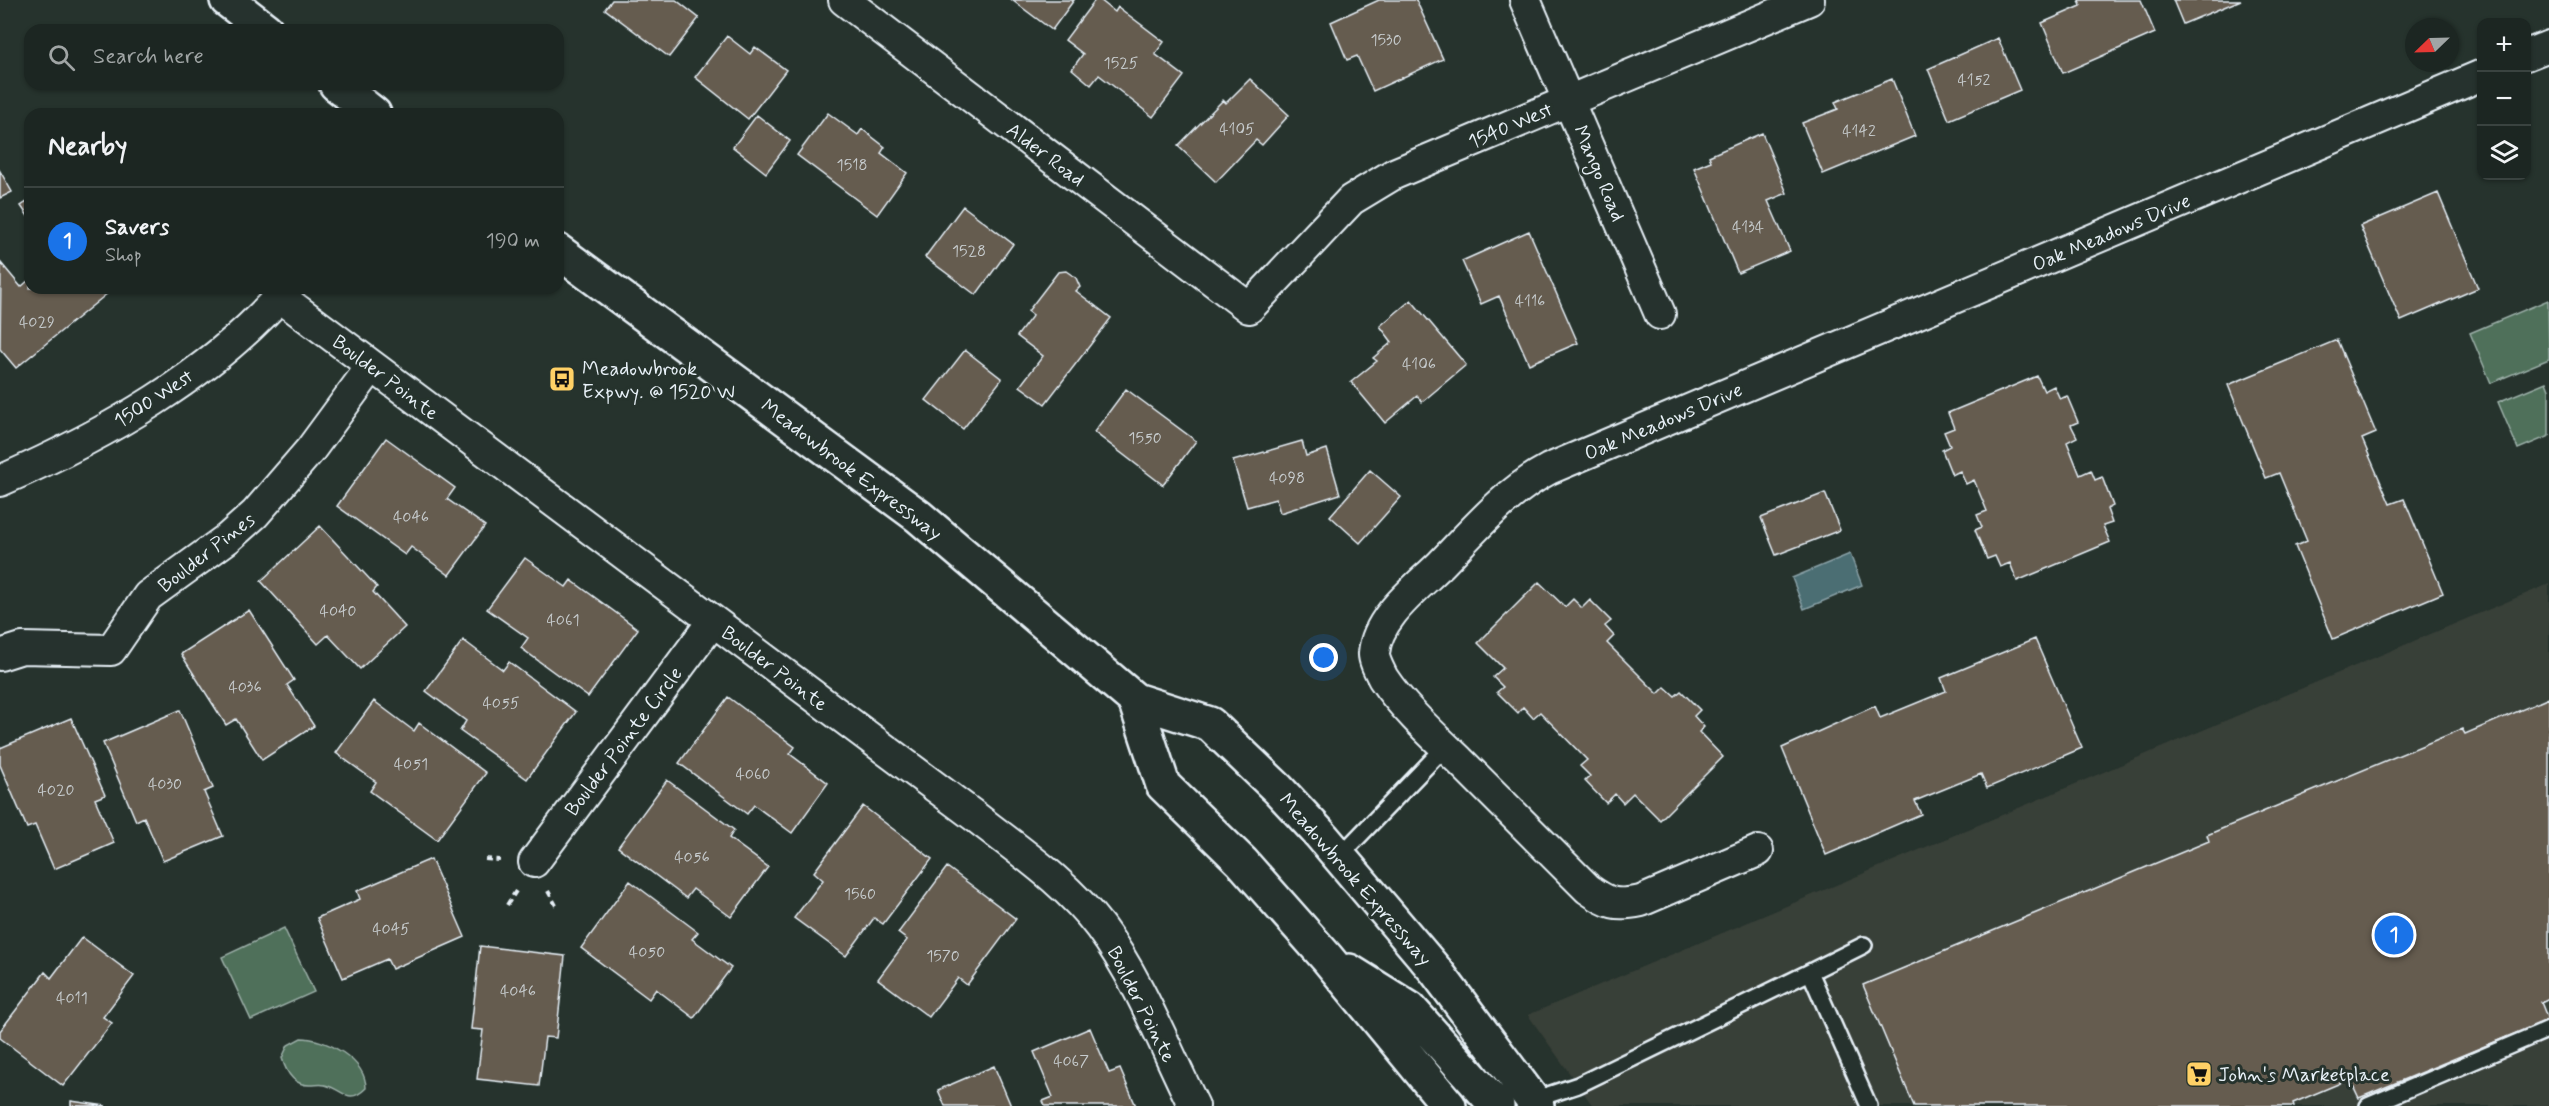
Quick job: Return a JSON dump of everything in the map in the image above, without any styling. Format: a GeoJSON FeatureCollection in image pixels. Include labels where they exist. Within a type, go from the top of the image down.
{"type":"FeatureCollection","features":[{"type":"Feature","properties":{"kind":"main road"},"geometry":{"type":"LineString","coordinates":[[227,0],[258,24]]}},
{"type":"Feature","properties":{"kind":"main road"},"geometry":{"type":"LineString","coordinates":[[344,90],[366,108]]}},
{"type":"Feature","properties":{"kind":"main road","name":"Meadowbrook Expressway"},"geometry":{"type":"LineString","coordinates":[[564,254],[918,516],[1135,700],[1210,724],[1278,789],[1436,971],[1529,1104]]}},
{"type":"Feature","properties":{"kind":"main road"},"geometry":{"type":"LineString","coordinates":[[1135,700],[1163,785],[1242,861],[1328,958],[1449,1106]]}},
{"type":"Feature","properties":{"kind":"main road"},"geometry":{"type":"LineString","coordinates":[[1328,958],[1410,1009],[1497,1106]]}},
{"type":"Feature","properties":{"kind":"street","name":"Alder Road"},"geometry":{"type":"LineString","coordinates":[[844,0],[1249,308]]}},
{"type":"Feature","properties":{"kind":"street","name":"Mango Road"},"geometry":{"type":"LineString","coordinates":[[1525,0],[1660,314]]}},
{"type":"Feature","properties":{"kind":"street","name":"1540 West"},"geometry":{"type":"LineString","coordinates":[[1249,308],[1351,200],[1394,174],[1809,0]]}},
{"type":"Feature","properties":{"kind":"street"},"geometry":{"type":"LineString","coordinates":[[2531,53],[2549,46]]}},
{"type":"Feature","properties":{"kind":"street","name":"Oak Meadows Drive"},"geometry":{"type":"LineString","coordinates":[[1758,851],[1641,901],[1624,905],[1606,903],[1588,889],[1445,747],[1383,677],[1373,655],[1379,633],[1394,612],[1480,524],[1532,478],[2477,77]]}},
{"type":"Feature","properties":{"kind":"street","name":"1500 West"},"geometry":{"type":"LineString","coordinates":[[0,481],[65,453],[156,400],[224,349],[283,294]]}},
{"type":"Feature","properties":{"kind":"street","name":"Boulder Pointe"},"geometry":{"type":"LineString","coordinates":[[285,294],[372,366],[976,818],[1064,887],[1099,926],[1128,969],[1194,1106]]}},
{"type":"Feature","properties":{"kind":"street","name":"Boulder Pines"},"geometry":{"type":"LineString","coordinates":[[0,655],[22,648],[111,650],[148,596],[228,538],[255,514],[310,449],[372,366]]}},
{"type":"Feature","properties":{"kind":"street","name":"Boulder Pointe Circle"},"geometry":{"type":"LineString","coordinates":[[534,862],[713,621]]}},
{"type":"Feature","properties":{"kind":"lane"},"geometry":{"type":"LineString","coordinates":[[1339,857],[1445,747]]}},
{"type":"Feature","properties":{"kind":"lane"},"geometry":{"type":"LineString","coordinates":[[1529,1104],[1578,1085],[1864,945]]}},
{"type":"Feature","properties":{"kind":"lane"},"geometry":{"type":"LineString","coordinates":[[1810,972],[1869,1106]]}},
{"type":"Feature","properties":{"kind":"lane"},"geometry":{"type":"LineString","coordinates":[[2368,1106],[2549,1029]]}},
{"type":"Feature","properties":{"kind":"shaded area"},"geometry":{"type":"Polygon","coordinates":[[[2549,584],[2549,1106],[1593,1106],[1528,1015],[2549,584]]]}},
{"type":"Feature","properties":{"kind":"green space"},"geometry":{"type":"Polygon","coordinates":[[[2548,300],[2549,359],[2491,383],[2470,333],[2548,300]]]}},
{"type":"Feature","properties":{"kind":"green space"},"geometry":{"type":"Polygon","coordinates":[[[2546,382],[2549,390],[2549,436],[2518,449],[2498,402],[2546,382]]]}},
{"type":"Feature","properties":{"kind":"green space"},"geometry":{"type":"Polygon","coordinates":[[[284,928],[314,992],[251,1020],[222,957],[284,928]]]}},
{"type":"Feature","properties":{"kind":"green space"},"geometry":{"type":"Polygon","coordinates":[[[301,1038],[322,1042],[343,1052],[359,1068],[366,1088],[355,1096],[350,1096],[325,1085],[305,1085],[295,1081],[288,1073],[282,1058],[288,1045],[301,1038]]]}},
{"type":"Feature","properties":{"kind":"water"},"geometry":{"type":"Polygon","coordinates":[[[1850,554],[1862,585],[1804,609],[1792,578],[1850,554]]]}},
{"type":"Feature","properties":{"kind":"building"},"geometry":{"type":"Polygon","coordinates":[[[612,0],[676,0],[699,18],[669,57],[605,9],[612,0]]]}},
{"type":"Feature","properties":{"kind":"building"},"geometry":{"type":"Polygon","coordinates":[[[1012,0],[1074,0],[1052,30],[1012,0]]]}},
{"type":"Feature","properties":{"kind":"building"},"geometry":{"type":"Polygon","coordinates":[[[1095,0],[1100,0],[1115,12],[1118,7],[1164,42],[1155,54],[1184,76],[1153,117],[1099,75],[1091,85],[1072,69],[1083,54],[1065,40],[1095,0]]]}},
{"type":"Feature","properties":{"kind":"building"},"geometry":{"type":"Polygon","coordinates":[[[1379,0],[1416,0],[1443,59],[1373,91],[1357,56],[1347,60],[1331,22],[1379,0]]]}},
{"type":"Feature","properties":{"kind":"building"},"geometry":{"type":"Polygon","coordinates":[[[2079,0],[2141,0],[2155,33],[2063,73],[2042,23],[2081,6],[2079,0]]]}},
{"type":"Feature","properties":{"kind":"building"},"geometry":{"type":"Polygon","coordinates":[[[2173,0],[2241,0],[2183,24],[2173,0]]]}},
{"type":"Feature","properties":{"kind":"building"},"geometry":{"type":"Polygon","coordinates":[[[727,36],[750,54],[755,47],[786,70],[748,119],[695,77],[727,36]]]}},
{"type":"Feature","properties":{"kind":"building"},"geometry":{"type":"Polygon","coordinates":[[[1998,38],[2020,90],[1949,120],[1928,69],[1998,38]]]}},
{"type":"Feature","properties":{"kind":"building"},"geometry":{"type":"Polygon","coordinates":[[[1250,79],[1289,115],[1262,145],[1256,140],[1216,182],[1178,146],[1223,100],[1226,103],[1250,79]]]}},
{"type":"Feature","properties":{"kind":"building"},"geometry":{"type":"Polygon","coordinates":[[[1892,79],[1915,136],[1823,174],[1802,123],[1838,109],[1835,102],[1892,79]]]}},
{"type":"Feature","properties":{"kind":"building"},"geometry":{"type":"Polygon","coordinates":[[[828,113],[858,135],[862,129],[885,147],[881,153],[907,173],[877,215],[797,155],[828,113]]]}},
{"type":"Feature","properties":{"kind":"building"},"geometry":{"type":"Polygon","coordinates":[[[757,115],[790,141],[766,173],[733,147],[757,115]]]}},
{"type":"Feature","properties":{"kind":"building"},"geometry":{"type":"Polygon","coordinates":[[[1762,133],[1787,193],[1768,201],[1790,251],[1738,273],[1694,168],[1711,161],[1709,156],[1762,133]]]}},
{"type":"Feature","properties":{"kind":"building"},"geometry":{"type":"Polygon","coordinates":[[[0,171],[12,192],[0,198],[0,171]]]}},
{"type":"Feature","properties":{"kind":"building"},"geometry":{"type":"Polygon","coordinates":[[[2438,193],[2478,288],[2401,321],[2360,226],[2438,193]]]}},
{"type":"Feature","properties":{"kind":"building"},"geometry":{"type":"Polygon","coordinates":[[[963,206],[1013,244],[976,295],[925,257],[963,206]]]}},
{"type":"Feature","properties":{"kind":"building"},"geometry":{"type":"Polygon","coordinates":[[[1529,231],[1578,343],[1529,364],[1499,296],[1481,304],[1462,261],[1529,231]]]}},
{"type":"Feature","properties":{"kind":"building"},"geometry":{"type":"Polygon","coordinates":[[[1,263],[21,287],[24,284],[24,294],[107,294],[16,368],[0,349],[1,263]]]}},
{"type":"Feature","properties":{"kind":"building"},"geometry":{"type":"Polygon","coordinates":[[[1066,271],[1076,278],[1080,287],[1076,291],[1111,318],[1045,404],[1020,386],[1043,356],[1017,336],[1033,315],[1028,311],[1058,272],[1066,271]]]}},
{"type":"Feature","properties":{"kind":"building"},"geometry":{"type":"Polygon","coordinates":[[[1411,300],[1466,365],[1422,402],[1417,396],[1385,423],[1351,382],[1377,361],[1373,358],[1392,342],[1380,326],[1411,300]]]}},
{"type":"Feature","properties":{"kind":"building"},"geometry":{"type":"Polygon","coordinates":[[[2337,340],[2376,433],[2362,439],[2390,504],[2404,499],[2443,593],[2333,639],[2295,546],[2307,541],[2279,473],[2266,478],[2228,385],[2337,340]]]}},
{"type":"Feature","properties":{"kind":"building"},"geometry":{"type":"Polygon","coordinates":[[[965,350],[1002,379],[963,429],[926,400],[965,350]]]}},
{"type":"Feature","properties":{"kind":"building"},"geometry":{"type":"Polygon","coordinates":[[[2037,376],[2044,391],[2054,386],[2060,399],[2067,396],[2078,422],[2071,425],[2077,437],[2067,442],[2080,475],[2091,470],[2095,480],[2102,477],[2113,506],[2107,509],[2112,523],[2103,526],[2110,542],[2017,581],[2010,563],[2000,567],[1995,556],[1987,559],[1975,530],[1982,527],[1977,515],[1987,511],[1974,480],[1966,484],[1960,471],[1952,475],[1942,450],[1950,446],[1944,432],[1954,428],[1948,413],[2037,376]]]}},
{"type":"Feature","properties":{"kind":"building"},"geometry":{"type":"Polygon","coordinates":[[[1126,389],[1196,441],[1163,485],[1094,432],[1126,389]]]}},
{"type":"Feature","properties":{"kind":"building"},"geometry":{"type":"Polygon","coordinates":[[[386,438],[455,488],[447,499],[485,526],[449,575],[411,547],[405,555],[337,506],[386,438]]]}},
{"type":"Feature","properties":{"kind":"building"},"geometry":{"type":"Polygon","coordinates":[[[1302,441],[1306,456],[1327,449],[1340,494],[1280,513],[1276,499],[1247,507],[1233,461],[1302,441]]]}},
{"type":"Feature","properties":{"kind":"building"},"geometry":{"type":"Polygon","coordinates":[[[1370,470],[1401,497],[1360,543],[1330,516],[1370,470]]]}},
{"type":"Feature","properties":{"kind":"building"},"geometry":{"type":"Polygon","coordinates":[[[1825,493],[1840,530],[1776,555],[1761,518],[1825,493]]]}},
{"type":"Feature","properties":{"kind":"building"},"geometry":{"type":"Polygon","coordinates":[[[320,526],[377,587],[373,592],[405,627],[360,669],[328,635],[318,644],[261,581],[320,526]]]}},
{"type":"Feature","properties":{"kind":"building"},"geometry":{"type":"Polygon","coordinates":[[[525,558],[566,587],[571,580],[638,629],[588,697],[521,648],[528,638],[487,609],[525,558]]]}},
{"type":"Feature","properties":{"kind":"building"},"geometry":{"type":"Polygon","coordinates":[[[1539,582],[1565,607],[1573,599],[1582,608],[1590,600],[1611,621],[1605,626],[1614,636],[1607,643],[1658,694],[1665,687],[1675,696],[1681,691],[1700,710],[1694,716],[1704,727],[1699,732],[1723,757],[1660,820],[1633,793],[1623,803],[1615,794],[1606,803],[1585,781],[1590,776],[1580,766],[1587,760],[1540,712],[1533,718],[1523,707],[1518,713],[1497,692],[1503,687],[1493,677],[1503,668],[1478,643],[1539,582]]]}},
{"type":"Feature","properties":{"kind":"building"},"geometry":{"type":"Polygon","coordinates":[[[249,610],[294,680],[287,685],[314,726],[262,760],[236,719],[226,725],[181,654],[249,610]]]}},
{"type":"Feature","properties":{"kind":"building"},"geometry":{"type":"Polygon","coordinates":[[[2035,639],[2082,748],[1987,788],[1981,774],[1915,801],[1921,814],[1826,855],[1782,748],[1875,706],[1880,718],[1946,691],[1941,678],[2035,639]]]}},
{"type":"Feature","properties":{"kind":"building"},"geometry":{"type":"Polygon","coordinates":[[[463,640],[503,670],[509,662],[576,712],[527,779],[460,731],[466,721],[426,691],[463,640]]]}},
{"type":"Feature","properties":{"kind":"building"},"geometry":{"type":"Polygon","coordinates":[[[728,697],[795,747],[790,754],[828,783],[792,833],[754,805],[747,814],[679,763],[728,697]]]}},
{"type":"Feature","properties":{"kind":"building"},"geometry":{"type":"Polygon","coordinates":[[[2549,698],[2549,998],[2541,1002],[2548,1020],[2359,1098],[2350,1079],[2293,1103],[2294,1106],[1914,1106],[1863,985],[2209,841],[2207,835],[2462,729],[2465,734],[2549,698]]]}},
{"type":"Feature","properties":{"kind":"building"},"geometry":{"type":"Polygon","coordinates":[[[374,701],[414,731],[419,723],[486,773],[437,840],[370,791],[376,782],[336,753],[374,701]]]}},
{"type":"Feature","properties":{"kind":"building"},"geometry":{"type":"Polygon","coordinates":[[[180,710],[213,788],[204,792],[223,836],[163,861],[144,817],[136,821],[103,743],[180,710]]]}},
{"type":"Feature","properties":{"kind":"building"},"geometry":{"type":"Polygon","coordinates":[[[71,718],[105,795],[95,799],[114,843],[54,869],[35,825],[27,828],[0,765],[0,748],[71,718]]]}},
{"type":"Feature","properties":{"kind":"building"},"geometry":{"type":"Polygon","coordinates":[[[667,780],[734,830],[729,838],[768,867],[731,917],[693,889],[686,898],[618,847],[667,780]]]}},
{"type":"Feature","properties":{"kind":"building"},"geometry":{"type":"Polygon","coordinates":[[[863,806],[932,859],[883,924],[874,918],[846,956],[794,918],[823,880],[814,872],[863,806]]]}},
{"type":"Feature","properties":{"kind":"building"},"geometry":{"type":"Polygon","coordinates":[[[431,859],[465,937],[392,969],[387,959],[343,978],[317,918],[360,899],[357,891],[431,859]]]}},
{"type":"Feature","properties":{"kind":"building"},"geometry":{"type":"Polygon","coordinates":[[[947,867],[1016,919],[967,985],[958,978],[929,1017],[878,979],[907,940],[898,933],[947,867]]]}},
{"type":"Feature","properties":{"kind":"building"},"geometry":{"type":"Polygon","coordinates":[[[630,881],[698,932],[692,939],[731,968],[694,1018],[656,989],[649,999],[581,948],[630,881]]]}},
{"type":"Feature","properties":{"kind":"building"},"geometry":{"type":"Polygon","coordinates":[[[82,937],[134,976],[103,1017],[112,1023],[63,1086],[0,1038],[0,1031],[45,972],[51,978],[82,937]]]}},
{"type":"Feature","properties":{"kind":"building"},"geometry":{"type":"Polygon","coordinates":[[[480,946],[565,956],[556,1038],[545,1037],[539,1086],[477,1079],[483,1030],[471,1029],[480,946]]]}},
{"type":"Feature","properties":{"kind":"building"},"geometry":{"type":"Polygon","coordinates":[[[1090,1028],[1109,1073],[1120,1069],[1136,1106],[1045,1106],[1043,1101],[1053,1097],[1034,1052],[1090,1028]]]}},
{"type":"Feature","properties":{"kind":"building"},"geometry":{"type":"Polygon","coordinates":[[[994,1066],[1011,1106],[945,1106],[938,1090],[994,1066]]]}},
{"type":"Feature","properties":{"kind":"building"},"geometry":{"type":"Polygon","coordinates":[[[71,1101],[106,1106],[71,1106],[71,1101]]]}},
{"type":"Feature","properties":{"kind":"place","name":"Meadowbrook Expwy. @ 1520 W"},"geometry":{"type":"Point","coordinates":[562,379]}},
{"type":"Feature","properties":{"kind":"place","name":"Savers"},"geometry":{"type":"Point","coordinates":[2394,935]}},
{"type":"Feature","properties":{"kind":"place","name":"John's Marketplace"},"geometry":{"type":"Point","coordinates":[2199,1074]}}]}
